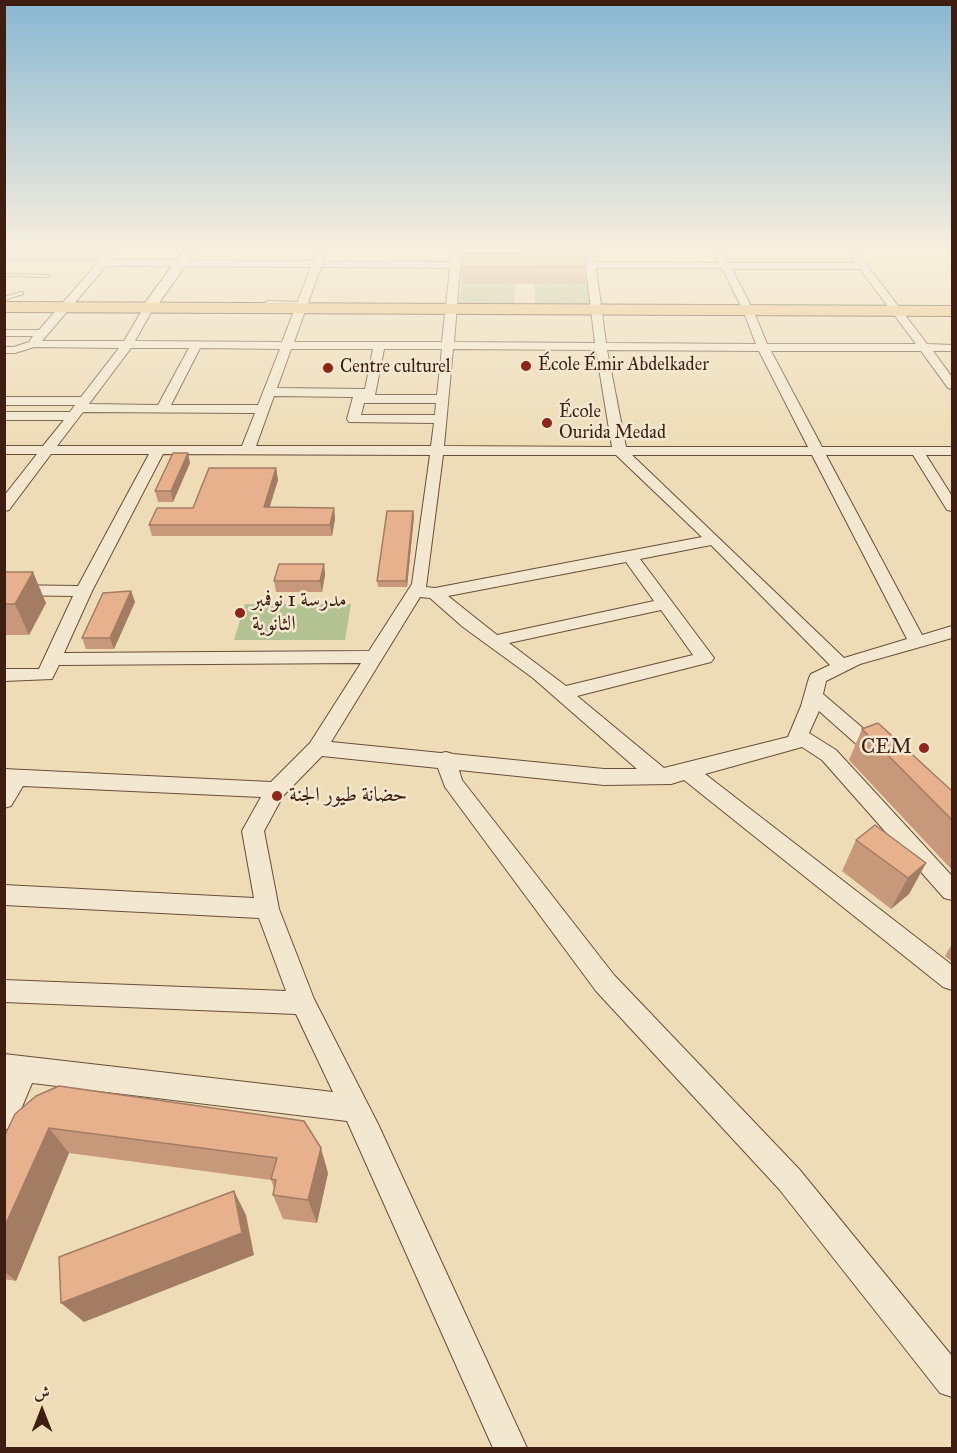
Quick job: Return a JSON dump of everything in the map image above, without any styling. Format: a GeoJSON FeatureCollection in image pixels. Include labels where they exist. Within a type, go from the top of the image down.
{"type":"FeatureCollection","features":[{"type":"Feature","properties":{"kind":"street"},"geometry":{"type":"LineString","coordinates":[[33,344],[58,316]]}},
{"type":"Feature","properties":{"kind":"street"},"geometry":{"type":"LineString","coordinates":[[4,507],[128,344],[144,316]]}},
{"type":"Feature","properties":{"kind":"street"},"geometry":{"type":"LineString","coordinates":[[247,451],[297,316]]}},
{"type":"Feature","properties":{"kind":"street"},"geometry":{"type":"LineString","coordinates":[[450,316],[441,419],[420,584],[425,592],[562,693],[659,776]]}},
{"type":"Feature","properties":{"kind":"street"},"geometry":{"type":"LineString","coordinates":[[598,316],[601,346],[620,451],[842,666]]}},
{"type":"Feature","properties":{"kind":"street"},"geometry":{"type":"LineString","coordinates":[[750,316],[763,347],[917,642]]}},
{"type":"Feature","properties":{"kind":"street"},"geometry":{"type":"LineString","coordinates":[[901,316],[952,385]]}},
{"type":"Feature","properties":{"kind":"street"},"geometry":{"type":"LineString","coordinates":[[4,333],[43,333]]}},
{"type":"Feature","properties":{"kind":"street"},"geometry":{"type":"LineString","coordinates":[[4,350],[15,350],[33,344],[952,348]]}},
{"type":"Feature","properties":{"kind":"street"},"geometry":{"type":"LineString","coordinates":[[163,408],[196,345]]}},
{"type":"Feature","properties":{"kind":"street"},"geometry":{"type":"LineString","coordinates":[[359,396],[370,393],[379,346]]}},
{"type":"Feature","properties":{"kind":"street"},"geometry":{"type":"LineString","coordinates":[[269,392],[442,399]]}},
{"type":"Feature","properties":{"kind":"street"},"geometry":{"type":"LineString","coordinates":[[359,396],[354,419],[441,419]]}},
{"type":"Feature","properties":{"kind":"street"},"geometry":{"type":"LineString","coordinates":[[4,401],[78,408],[263,409]]}},
{"type":"Feature","properties":{"kind":"street"},"geometry":{"type":"LineString","coordinates":[[4,416],[78,408]]}},
{"type":"Feature","properties":{"kind":"street"},"geometry":{"type":"LineString","coordinates":[[4,450],[952,451]]}},
{"type":"Feature","properties":{"kind":"street"},"geometry":{"type":"LineString","coordinates":[[4,675],[45,675],[84,591],[158,451]]}},
{"type":"Feature","properties":{"kind":"street"},"geometry":{"type":"LineString","coordinates":[[917,451],[952,507]]}},
{"type":"Feature","properties":{"kind":"street"},"geometry":{"type":"LineString","coordinates":[[510,1449],[355,1108],[303,1004],[267,909],[253,831],[276,790],[317,748],[374,657],[425,592],[714,540]]}},
{"type":"Feature","properties":{"kind":"street"},"geometry":{"type":"LineString","coordinates":[[562,693],[705,658],[630,556]]}},
{"type":"Feature","properties":{"kind":"street"},"geometry":{"type":"LineString","coordinates":[[4,590],[84,591]]}},
{"type":"Feature","properties":{"kind":"street"},"geometry":{"type":"LineString","coordinates":[[493,640],[665,604]]}},
{"type":"Feature","properties":{"kind":"street"},"geometry":{"type":"LineString","coordinates":[[317,748],[446,759],[604,777],[659,776],[688,772],[796,742],[818,678],[854,660],[952,632]]}},
{"type":"Feature","properties":{"kind":"street"},"geometry":{"type":"LineString","coordinates":[[52,659],[374,657]]}},
{"type":"Feature","properties":{"kind":"street"},"geometry":{"type":"LineString","coordinates":[[813,695],[896,769]]}},
{"type":"Feature","properties":{"kind":"street"},"geometry":{"type":"LineString","coordinates":[[799,736],[830,755],[952,891]]}},
{"type":"Feature","properties":{"kind":"street"},"geometry":{"type":"LineString","coordinates":[[446,759],[452,782],[605,983],[789,1179],[952,1381]]}},
{"type":"Feature","properties":{"kind":"street"},"geometry":{"type":"LineString","coordinates":[[688,772],[952,979]]}},
{"type":"Feature","properties":{"kind":"street"},"geometry":{"type":"LineString","coordinates":[[4,800],[11,777],[276,790]]}},
{"type":"Feature","properties":{"kind":"street"},"geometry":{"type":"LineString","coordinates":[[4,895],[267,909]]}},
{"type":"Feature","properties":{"kind":"street"},"geometry":{"type":"LineString","coordinates":[[4,990],[303,1004]]}},
{"type":"Feature","properties":{"kind":"street"},"geometry":{"type":"LineString","coordinates":[[4,1116],[15,1068],[355,1108]]}},
{"type":"Feature","properties":{"kind":"green space"},"geometry":{"type":"Polygon","coordinates":[[[245,604],[351,604],[345,640],[234,640],[245,604]]]}},
{"type":"Feature","properties":{"kind":"building"},"geometry":{"type":"Polygon","coordinates":[[[173,453],[188,453],[171,491],[155,491],[173,453]]]}},
{"type":"Feature","properties":{"kind":"building"},"geometry":{"type":"Polygon","coordinates":[[[209,468],[276,468],[264,507],[334,508],[330,525],[149,525],[157,508],[193,508],[209,468]]]}},
{"type":"Feature","properties":{"kind":"building"},"geometry":{"type":"Polygon","coordinates":[[[387,511],[413,511],[406,581],[377,581],[387,511]]]}},
{"type":"Feature","properties":{"kind":"building"},"geometry":{"type":"Polygon","coordinates":[[[279,564],[324,564],[320,581],[274,581],[279,564]]]}},
{"type":"Feature","properties":{"kind":"building"},"geometry":{"type":"Polygon","coordinates":[[[4,572],[33,572],[15,604],[4,604],[4,572]]]}},
{"type":"Feature","properties":{"kind":"building"},"geometry":{"type":"Polygon","coordinates":[[[131,591],[110,638],[82,638],[103,593],[131,591]]]}},
{"type":"Feature","properties":{"kind":"building"},"geometry":{"type":"Polygon","coordinates":[[[878,723],[952,791],[952,820],[862,729],[878,723]]]}},
{"type":"Feature","properties":{"kind":"building"},"geometry":{"type":"Polygon","coordinates":[[[875,825],[926,863],[908,878],[856,840],[875,825]]]}},
{"type":"Feature","properties":{"kind":"building"},"geometry":{"type":"Polygon","coordinates":[[[59,1086],[304,1121],[321,1148],[308,1200],[273,1195],[276,1180],[271,1179],[277,1158],[49,1128],[4,1228],[4,1137],[15,1114],[36,1096],[59,1086]]]}},
{"type":"Feature","properties":{"kind":"building"},"geometry":{"type":"Polygon","coordinates":[[[234,1191],[242,1233],[61,1303],[59,1257],[234,1191]]]}},
{"type":"Feature","properties":{"kind":"place","name":"École Émir Abdelkader"},"geometry":{"type":"Point","coordinates":[526,366]}},
{"type":"Feature","properties":{"kind":"place","name":"Centre culturel"},"geometry":{"type":"Point","coordinates":[328,368]}},
{"type":"Feature","properties":{"kind":"place","name":"École Ourida Medad"},"geometry":{"type":"Point","coordinates":[547,423]}},
{"type":"Feature","properties":{"kind":"place","name":"مدرسة 1 نوفمبر الثانوية"},"geometry":{"type":"Point","coordinates":[240,613]}},
{"type":"Feature","properties":{"kind":"place","name":"CEM"},"geometry":{"type":"Point","coordinates":[924,748]}},
{"type":"Feature","properties":{"kind":"place","name":"حضانة طيور الجنة"},"geometry":{"type":"Point","coordinates":[277,796]}}]}
